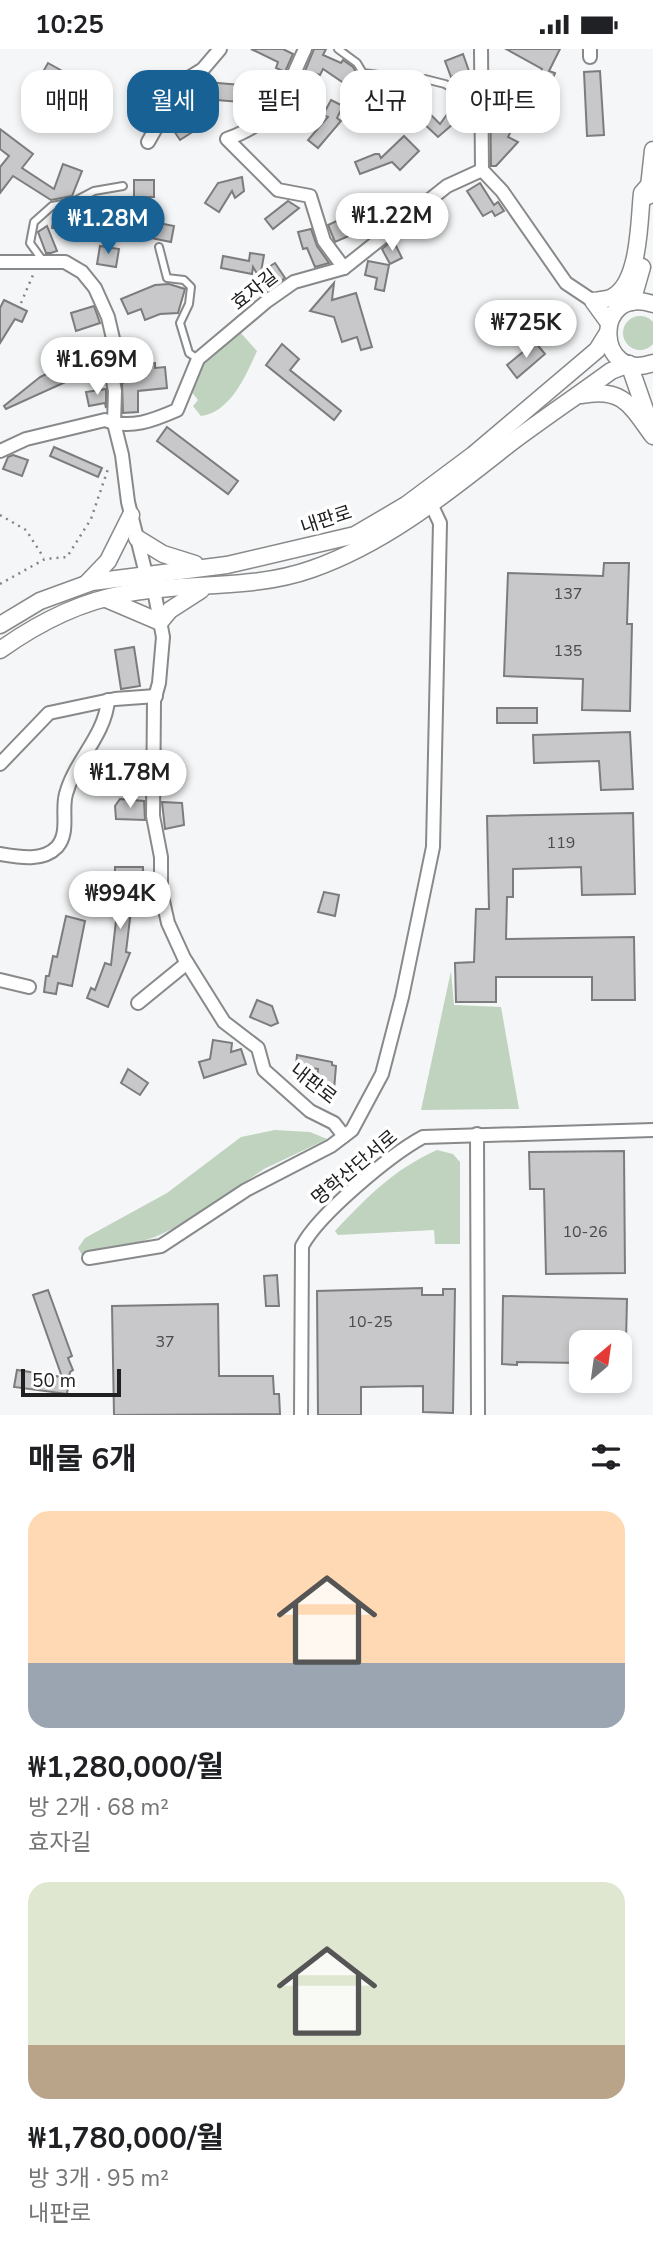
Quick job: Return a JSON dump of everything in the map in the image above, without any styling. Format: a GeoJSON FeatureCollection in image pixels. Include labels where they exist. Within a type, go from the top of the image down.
{"type":"FeatureCollection","features":[{"type":"Feature","properties":{"kind":"street"},"geometry":{"type":"LineString","coordinates":[[148,142],[182,82],[203,69],[220,49]]}},
{"type":"Feature","properties":{"kind":"street"},"geometry":{"type":"LineString","coordinates":[[305,49],[288,92],[269,115],[251,131],[227,139],[278,190],[310,196],[324,241],[344,268]]}},
{"type":"Feature","properties":{"kind":"street"},"geometry":{"type":"LineString","coordinates":[[481,49],[481,70]]}},
{"type":"Feature","properties":{"kind":"street"},"geometry":{"type":"LineString","coordinates":[[481,133],[482,170],[502,191],[566,283],[593,301],[608,329],[615,355],[629,364],[645,366],[653,363]]}},
{"type":"Feature","properties":{"kind":"street"},"geometry":{"type":"LineString","coordinates":[[653,150],[644,256],[632,302],[653,304]]}},
{"type":"Feature","properties":{"kind":"street","name":"효자길"},"geometry":{"type":"LineString","coordinates":[[0,451],[26,439],[105,420],[114,423],[145,423],[177,410],[198,359],[294,282],[344,268],[447,186],[482,170]]}},
{"type":"Feature","properties":{"kind":"street"},"geometry":{"type":"LineString","coordinates":[[593,301],[614,297],[627,281],[635,258],[642,193],[649,185]]}},
{"type":"Feature","properties":{"kind":"street"},"geometry":{"type":"LineString","coordinates":[[0,262],[65,262],[82,272],[95,288],[108,317],[114,343],[109,360],[113,380],[114,423],[131,515],[146,573],[154,590]]}},
{"type":"Feature","properties":{"kind":"street","name":"내판로"},"geometry":{"type":"LineString","coordinates":[[1,623],[40,601],[86,584],[146,573],[208,567],[305,549],[355,535],[406,505],[473,455],[597,351],[614,314],[632,302]]}},
{"type":"Feature","properties":{"kind":"street"},"geometry":{"type":"LineString","coordinates":[[629,364],[653,435]]}},
{"type":"Feature","properties":{"kind":"street","name":"내판로"},"geometry":{"type":"LineString","coordinates":[[0,650],[64,611],[106,599],[154,590],[279,580],[314,569],[370,543],[432,504],[611,371],[629,364]]}},
{"type":"Feature","properties":{"kind":"street"},"geometry":{"type":"LineString","coordinates":[[576,396],[601,391],[620,396],[653,435]]}},
{"type":"Feature","properties":{"kind":"street"},"geometry":{"type":"LineString","coordinates":[[89,1258],[161,1246],[246,1190],[344,1136],[352,1130],[382,1075],[402,997],[433,847],[440,523],[432,504]]}},
{"type":"Feature","properties":{"kind":"street"},"geometry":{"type":"LineString","coordinates":[[86,584],[108,561],[131,515]]}},
{"type":"Feature","properties":{"kind":"street"},"geometry":{"type":"LineString","coordinates":[[137,538],[163,554],[208,567]]}},
{"type":"Feature","properties":{"kind":"street"},"geometry":{"type":"LineString","coordinates":[[106,599],[160,622],[170,610],[203,588]]}},
{"type":"Feature","properties":{"kind":"street","name":"내판로"},"geometry":{"type":"LineString","coordinates":[[154,590],[163,637],[156,696],[153,816],[161,857],[161,892],[168,923],[187,963],[224,1021],[258,1048],[264,1070],[310,1111],[334,1123],[344,1136]]}},
{"type":"Feature","properties":{"kind":"street"},"geometry":{"type":"LineString","coordinates":[[0,764],[49,713],[108,700],[156,696]]}},
{"type":"Feature","properties":{"kind":"street"},"geometry":{"type":"LineString","coordinates":[[0,854],[46,855],[58,846],[65,825],[65,796],[107,718],[108,700]]}},
{"type":"Feature","properties":{"kind":"street"},"geometry":{"type":"LineString","coordinates":[[138,1003],[187,963]]}},
{"type":"Feature","properties":{"kind":"street"},"geometry":{"type":"LineString","coordinates":[[0,980],[29,987]]}},
{"type":"Feature","properties":{"kind":"street","name":"명학산단서로"},"geometry":{"type":"LineString","coordinates":[[301,1415],[302,1246],[312,1228],[412,1143],[423,1137],[477,1134],[653,1130]]}},
{"type":"Feature","properties":{"kind":"street"},"geometry":{"type":"LineString","coordinates":[[477,1134],[478,1415]]}},
{"type":"Feature","properties":{"kind":"lane"},"geometry":{"type":"LineString","coordinates":[[338,49],[357,63],[361,70]]}},
{"type":"Feature","properties":{"kind":"lane"},"geometry":{"type":"LineString","coordinates":[[42,262],[30,243],[34,222],[52,205],[72,202],[94,191],[122,186]]}},
{"type":"Feature","properties":{"kind":"lane"},"geometry":{"type":"LineString","coordinates":[[159,247],[167,278],[184,280],[191,287],[189,304],[180,323],[189,353],[198,359]]}},
{"type":"Feature","properties":{"kind":"lane"},"geometry":{"type":"LineString","coordinates":[[109,360],[135,365],[132,374],[113,380]]}},
{"type":"Feature","properties":{"kind":"path"},"geometry":{"type":"LineString","coordinates":[[21,303],[42,262]]}},
{"type":"Feature","properties":{"kind":"path"},"geometry":{"type":"LineString","coordinates":[[0,584],[45,559],[67,557],[91,519],[112,458]]}},
{"type":"Feature","properties":{"kind":"path"},"geometry":{"type":"LineString","coordinates":[[0,515],[26,530],[45,559]]}},
{"type":"Feature","properties":{"kind":"green space"},"geometry":{"type":"Polygon","coordinates":[[[640,316],[652,321],[652,345],[640,350],[628,345],[623,333],[628,321],[640,316]]]}},
{"type":"Feature","properties":{"kind":"green space"},"geometry":{"type":"Polygon","coordinates":[[[240,332],[257,351],[253,361],[229,400],[221,408],[201,416],[193,406],[198,400],[191,391],[203,361],[240,332]]]}},
{"type":"Feature","properties":{"kind":"green space"},"geometry":{"type":"Polygon","coordinates":[[[451,971],[454,1005],[501,1007],[519,1109],[421,1110],[451,971]]]}},
{"type":"Feature","properties":{"kind":"green space"},"geometry":{"type":"Polygon","coordinates":[[[275,1130],[310,1132],[327,1139],[264,1169],[185,1223],[155,1237],[118,1249],[82,1255],[78,1248],[85,1238],[167,1193],[241,1137],[275,1130]]]}},
{"type":"Feature","properties":{"kind":"green space"},"geometry":{"type":"Polygon","coordinates":[[[437,1150],[453,1154],[460,1162],[460,1244],[435,1244],[434,1230],[338,1235],[335,1231],[382,1185],[407,1166],[437,1150]]]}},
{"type":"Feature","properties":{"kind":"building"},"geometry":{"type":"Polygon","coordinates":[[[251,49],[283,49],[293,54],[286,70],[276,68],[278,62],[251,49]]]}},
{"type":"Feature","properties":{"kind":"building"},"geometry":{"type":"Polygon","coordinates":[[[314,49],[326,49],[323,55],[341,63],[343,60],[355,70],[340,70],[340,81],[323,69],[305,70],[314,49]]]}},
{"type":"Feature","properties":{"kind":"building"},"geometry":{"type":"Polygon","coordinates":[[[506,49],[560,49],[550,70],[542,69],[506,49]]]}},
{"type":"Feature","properties":{"kind":"building"},"geometry":{"type":"Polygon","coordinates":[[[463,54],[469,70],[448,70],[445,61],[463,54]]]}},
{"type":"Feature","properties":{"kind":"building"},"geometry":{"type":"Polygon","coordinates":[[[48,63],[60,70],[44,70],[48,63]]]}},
{"type":"Feature","properties":{"kind":"building"},"geometry":{"type":"Polygon","coordinates":[[[600,71],[604,135],[587,136],[584,72],[600,71]]]}},
{"type":"Feature","properties":{"kind":"building"},"geometry":{"type":"Polygon","coordinates":[[[219,83],[233,84],[233,101],[219,100],[219,83]]]}},
{"type":"Feature","properties":{"kind":"building"},"geometry":{"type":"Polygon","coordinates":[[[331,100],[340,104],[337,118],[340,122],[318,148],[308,140],[314,133],[326,133],[326,109],[331,100]]]}},
{"type":"Feature","properties":{"kind":"building"},"geometry":{"type":"Polygon","coordinates":[[[432,116],[440,124],[446,116],[446,130],[438,137],[432,131],[432,116]]]}},
{"type":"Feature","properties":{"kind":"building"},"geometry":{"type":"Polygon","coordinates":[[[0,129],[33,154],[22,168],[54,189],[63,164],[82,171],[72,196],[51,200],[13,176],[0,193],[0,167],[9,156],[0,149],[0,129]]]}},
{"type":"Feature","properties":{"kind":"building"},"geometry":{"type":"Polygon","coordinates":[[[175,133],[191,133],[180,140],[175,133]]]}},
{"type":"Feature","properties":{"kind":"building"},"geometry":{"type":"Polygon","coordinates":[[[491,133],[510,133],[508,137],[518,142],[496,166],[491,166],[491,133]]]}},
{"type":"Feature","properties":{"kind":"building"},"geometry":{"type":"Polygon","coordinates":[[[404,136],[419,151],[400,170],[392,162],[360,174],[355,162],[375,154],[379,154],[381,158],[404,136]]]}},
{"type":"Feature","properties":{"kind":"building"},"geometry":{"type":"Polygon","coordinates":[[[242,177],[244,191],[235,198],[232,191],[219,212],[205,203],[218,183],[242,177]]]}},
{"type":"Feature","properties":{"kind":"building"},"geometry":{"type":"Polygon","coordinates":[[[134,180],[154,180],[154,197],[134,197],[134,180]]]}},
{"type":"Feature","properties":{"kind":"building"},"geometry":{"type":"Polygon","coordinates":[[[480,183],[494,205],[498,202],[504,211],[495,216],[492,211],[483,216],[467,191],[480,183]]]}},
{"type":"Feature","properties":{"kind":"building"},"geometry":{"type":"Polygon","coordinates":[[[397,195],[404,204],[373,230],[366,222],[378,212],[375,208],[387,198],[389,201],[397,195]]]}},
{"type":"Feature","properties":{"kind":"building"},"geometry":{"type":"Polygon","coordinates":[[[288,201],[299,208],[273,229],[265,219],[288,201]]]}},
{"type":"Feature","properties":{"kind":"building"},"geometry":{"type":"Polygon","coordinates":[[[54,214],[84,217],[82,232],[52,228],[54,214]]]}},
{"type":"Feature","properties":{"kind":"building"},"geometry":{"type":"Polygon","coordinates":[[[343,218],[351,235],[335,242],[328,225],[343,218]]]}},
{"type":"Feature","properties":{"kind":"building"},"geometry":{"type":"Polygon","coordinates":[[[144,220],[174,226],[171,242],[141,236],[144,220]]]}},
{"type":"Feature","properties":{"kind":"building"},"geometry":{"type":"Polygon","coordinates":[[[47,226],[57,251],[51,253],[46,253],[38,232],[47,226]]]}},
{"type":"Feature","properties":{"kind":"building"},"geometry":{"type":"Polygon","coordinates":[[[311,229],[317,246],[329,263],[315,267],[307,248],[303,249],[298,232],[311,229]]]}},
{"type":"Feature","properties":{"kind":"building"},"geometry":{"type":"Polygon","coordinates":[[[393,240],[402,258],[390,264],[382,249],[393,240]]]}},
{"type":"Feature","properties":{"kind":"building"},"geometry":{"type":"Polygon","coordinates":[[[100,246],[119,249],[116,267],[97,264],[100,246]]]}},
{"type":"Feature","properties":{"kind":"building"},"geometry":{"type":"Polygon","coordinates":[[[250,253],[264,255],[261,272],[275,263],[285,278],[267,290],[253,267],[252,274],[221,268],[223,256],[249,261],[250,253]]]}},
{"type":"Feature","properties":{"kind":"building"},"geometry":{"type":"Polygon","coordinates":[[[368,261],[389,265],[384,291],[375,289],[377,278],[365,275],[368,261]]]}},
{"type":"Feature","properties":{"kind":"building"},"geometry":{"type":"Polygon","coordinates":[[[334,283],[332,300],[356,293],[372,347],[361,350],[357,337],[342,342],[334,317],[310,311],[334,283]]]}},
{"type":"Feature","properties":{"kind":"building"},"geometry":{"type":"Polygon","coordinates":[[[169,284],[185,289],[178,313],[160,314],[145,320],[141,309],[128,314],[121,299],[155,285],[169,284]]]}},
{"type":"Feature","properties":{"kind":"building"},"geometry":{"type":"Polygon","coordinates":[[[4,300],[27,311],[22,322],[15,319],[0,343],[0,308],[4,300]]]}},
{"type":"Feature","properties":{"kind":"building"},"geometry":{"type":"Polygon","coordinates":[[[94,306],[100,323],[76,331],[71,313],[94,306]]]}},
{"type":"Feature","properties":{"kind":"building"},"geometry":{"type":"Polygon","coordinates":[[[535,342],[545,354],[517,378],[507,365],[535,342]]]}},
{"type":"Feature","properties":{"kind":"building"},"geometry":{"type":"Polygon","coordinates":[[[282,344],[299,359],[290,370],[341,411],[334,420],[266,365],[282,344]]]}},
{"type":"Feature","properties":{"kind":"building"},"geometry":{"type":"Polygon","coordinates":[[[85,355],[92,370],[6,409],[4,406],[40,377],[85,355]]]}},
{"type":"Feature","properties":{"kind":"building"},"geometry":{"type":"Polygon","coordinates":[[[155,363],[155,368],[165,367],[167,388],[138,391],[138,412],[123,413],[122,383],[136,378],[141,364],[155,363]]]}},
{"type":"Feature","properties":{"kind":"building"},"geometry":{"type":"Polygon","coordinates":[[[106,389],[106,408],[105,403],[89,406],[86,392],[106,389]]]}},
{"type":"Feature","properties":{"kind":"building"},"geometry":{"type":"Polygon","coordinates":[[[167,427],[238,481],[228,494],[157,441],[167,427]]]}},
{"type":"Feature","properties":{"kind":"building"},"geometry":{"type":"Polygon","coordinates":[[[54,447],[102,468],[98,477],[50,456],[54,447]]]}},
{"type":"Feature","properties":{"kind":"building"},"geometry":{"type":"Polygon","coordinates":[[[13,455],[28,460],[22,476],[3,469],[8,457],[13,455]]]}},
{"type":"Feature","properties":{"kind":"building"},"geometry":{"type":"Polygon","coordinates":[[[604,563],[629,563],[627,624],[632,624],[630,711],[582,710],[583,679],[504,676],[508,573],[603,576],[604,563]]]}},
{"type":"Feature","properties":{"kind":"building"},"geometry":{"type":"Polygon","coordinates":[[[134,647],[140,686],[121,689],[115,650],[134,647]]]}},
{"type":"Feature","properties":{"kind":"building"},"geometry":{"type":"Polygon","coordinates":[[[497,708],[537,708],[537,723],[497,723],[497,708]]]}},
{"type":"Feature","properties":{"kind":"building"},"geometry":{"type":"Polygon","coordinates":[[[630,732],[633,789],[601,790],[599,761],[534,763],[533,735],[630,732]]]}},
{"type":"Feature","properties":{"kind":"building"},"geometry":{"type":"Polygon","coordinates":[[[120,799],[144,801],[145,820],[116,819],[115,806],[120,799]]]}},
{"type":"Feature","properties":{"kind":"building"},"geometry":{"type":"Polygon","coordinates":[[[162,802],[182,803],[184,825],[165,829],[162,802]]]}},
{"type":"Feature","properties":{"kind":"building"},"geometry":{"type":"Polygon","coordinates":[[[633,813],[635,894],[582,895],[581,867],[513,869],[513,897],[507,897],[506,939],[634,937],[635,1000],[592,1000],[592,977],[496,977],[496,1002],[456,1002],[455,963],[474,962],[476,909],[489,909],[487,816],[633,813]]]}},
{"type":"Feature","properties":{"kind":"building"},"geometry":{"type":"Polygon","coordinates":[[[115,867],[143,867],[144,910],[131,910],[126,952],[130,953],[108,1007],[87,998],[91,988],[95,990],[105,963],[111,965],[119,894],[115,894],[115,867]]]}},
{"type":"Feature","properties":{"kind":"building"},"geometry":{"type":"Polygon","coordinates":[[[324,892],[339,895],[335,916],[318,912],[324,892]]]}},
{"type":"Feature","properties":{"kind":"building"},"geometry":{"type":"Polygon","coordinates":[[[66,916],[85,921],[72,986],[58,983],[56,994],[44,992],[53,956],[57,957],[66,916]]]}},
{"type":"Feature","properties":{"kind":"building"},"geometry":{"type":"Polygon","coordinates":[[[257,1000],[272,1006],[278,1023],[271,1026],[250,1017],[257,1000]]]}},
{"type":"Feature","properties":{"kind":"building"},"geometry":{"type":"Polygon","coordinates":[[[213,1040],[232,1043],[231,1052],[241,1049],[246,1064],[204,1078],[199,1062],[210,1059],[213,1040]]]}},
{"type":"Feature","properties":{"kind":"building"},"geometry":{"type":"Polygon","coordinates":[[[297,1055],[332,1062],[332,1065],[336,1066],[334,1090],[316,1088],[318,1069],[296,1065],[297,1055]]]}},
{"type":"Feature","properties":{"kind":"building"},"geometry":{"type":"Polygon","coordinates":[[[128,1069],[148,1083],[140,1095],[121,1083],[128,1069]]]}},
{"type":"Feature","properties":{"kind":"building"},"geometry":{"type":"Polygon","coordinates":[[[624,1151],[625,1273],[546,1274],[544,1189],[530,1189],[529,1152],[624,1151]]]}},
{"type":"Feature","properties":{"kind":"building"},"geometry":{"type":"Polygon","coordinates":[[[277,1275],[279,1306],[266,1306],[264,1276],[277,1275]]]}},
{"type":"Feature","properties":{"kind":"building"},"geometry":{"type":"Polygon","coordinates":[[[422,1288],[422,1295],[443,1295],[443,1289],[455,1289],[453,1413],[423,1412],[423,1386],[361,1387],[361,1415],[318,1415],[317,1291],[422,1288]]]}},
{"type":"Feature","properties":{"kind":"building"},"geometry":{"type":"Polygon","coordinates":[[[48,1290],[72,1356],[68,1358],[73,1370],[70,1372],[67,1394],[14,1387],[17,1370],[62,1377],[33,1295],[48,1290]]]}},
{"type":"Feature","properties":{"kind":"building"},"geometry":{"type":"Polygon","coordinates":[[[503,1296],[627,1299],[626,1330],[569,1330],[569,1363],[502,1364],[503,1296]]]}},
{"type":"Feature","properties":{"kind":"building"},"geometry":{"type":"Polygon","coordinates":[[[218,1304],[219,1376],[273,1376],[274,1394],[279,1394],[280,1414],[114,1415],[112,1306],[218,1304]]]}}]}
